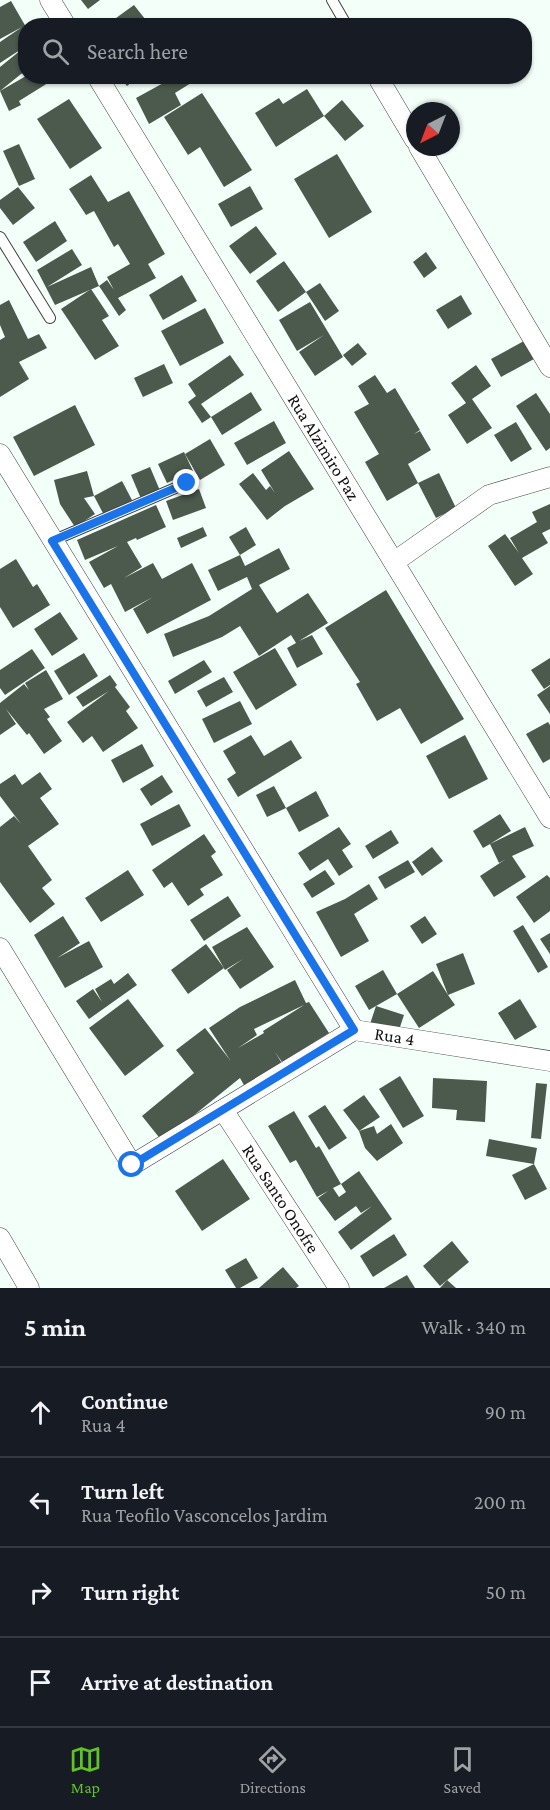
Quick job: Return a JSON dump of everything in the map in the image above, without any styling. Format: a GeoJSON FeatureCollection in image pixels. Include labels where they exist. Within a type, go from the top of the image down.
{"type":"FeatureCollection","features":[{"type":"Feature","properties":{"kind":"street"},"geometry":{"type":"LineString","coordinates":[[50,0],[61,18]]}},
{"type":"Feature","properties":{"kind":"street","name":"Rua Alzimiro Paz"},"geometry":{"type":"LineString","coordinates":[[102,84],[550,818]]}},
{"type":"Feature","properties":{"kind":"street"},"geometry":{"type":"LineString","coordinates":[[382,84],[406,125]]}},
{"type":"Feature","properties":{"kind":"street"},"geometry":{"type":"LineString","coordinates":[[424,156],[550,367]]}},
{"type":"Feature","properties":{"kind":"street"},"geometry":{"type":"LineString","coordinates":[[0,454],[354,1030]]}},
{"type":"Feature","properties":{"kind":"street"},"geometry":{"type":"LineString","coordinates":[[394,562],[489,495],[550,477]]}},
{"type":"Feature","properties":{"kind":"street","name":"Rua 4"},"geometry":{"type":"LineString","coordinates":[[0,948],[132,1165],[354,1030],[550,1061]]}},
{"type":"Feature","properties":{"kind":"street","name":"Rua Santo Onofre"},"geometry":{"type":"LineString","coordinates":[[223,1110],[339,1288]]}},
{"type":"Feature","properties":{"kind":"street"},"geometry":{"type":"LineString","coordinates":[[0,1238],[29,1288]]}},
{"type":"Feature","properties":{"kind":"lane"},"geometry":{"type":"LineString","coordinates":[[332,0],[342,18]]}},
{"type":"Feature","properties":{"kind":"lane"},"geometry":{"type":"LineString","coordinates":[[0,237],[50,318]]}},
{"type":"Feature","properties":{"kind":"lane"},"geometry":{"type":"LineString","coordinates":[[52,541],[187,483]]}},
{"type":"Feature","properties":{"kind":"building"},"geometry":{"type":"Polygon","coordinates":[[[81,0],[100,0],[88,9],[81,0]]]}},
{"type":"Feature","properties":{"kind":"building"},"geometry":{"type":"Polygon","coordinates":[[[11,1],[21,18],[18,18],[18,29],[0,39],[0,7],[11,1]]]}},
{"type":"Feature","properties":{"kind":"building"},"geometry":{"type":"Polygon","coordinates":[[[134,5],[144,18],[116,18],[134,5]]]}},
{"type":"Feature","properties":{"kind":"building"},"geometry":{"type":"Polygon","coordinates":[[[18,30],[18,51],[0,63],[0,42],[18,30]]]}},
{"type":"Feature","properties":{"kind":"building"},"geometry":{"type":"Polygon","coordinates":[[[18,52],[18,76],[0,91],[0,67],[18,52]]]}},
{"type":"Feature","properties":{"kind":"building"},"geometry":{"type":"Polygon","coordinates":[[[18,81],[18,84],[46,84],[19,101],[21,105],[9,111],[0,91],[18,81]]]}},
{"type":"Feature","properties":{"kind":"building"},"geometry":{"type":"Polygon","coordinates":[[[162,84],[189,84],[175,93],[181,105],[149,124],[136,98],[162,84]]]}},
{"type":"Feature","properties":{"kind":"building"},"geometry":{"type":"Polygon","coordinates":[[[307,89],[324,116],[276,147],[255,113],[279,98],[283,104],[307,89]]]}},
{"type":"Feature","properties":{"kind":"building"},"geometry":{"type":"Polygon","coordinates":[[[202,93],[252,170],[224,187],[200,147],[188,155],[164,117],[202,93]]]}},
{"type":"Feature","properties":{"kind":"building"},"geometry":{"type":"Polygon","coordinates":[[[69,99],[102,148],[70,169],[37,119],[69,99]]]}},
{"type":"Feature","properties":{"kind":"building"},"geometry":{"type":"Polygon","coordinates":[[[342,100],[364,126],[345,141],[324,116],[342,100]]]}},
{"type":"Feature","properties":{"kind":"building"},"geometry":{"type":"Polygon","coordinates":[[[19,144],[35,179],[19,186],[3,151],[19,144]]]}},
{"type":"Feature","properties":{"kind":"building"},"geometry":{"type":"Polygon","coordinates":[[[337,154],[372,212],[329,238],[294,179],[337,154]]]}},
{"type":"Feature","properties":{"kind":"building"},"geometry":{"type":"Polygon","coordinates":[[[91,175],[108,202],[129,191],[165,254],[148,264],[156,278],[118,298],[126,310],[119,316],[99,286],[107,280],[114,290],[107,277],[130,264],[118,244],[114,247],[94,211],[86,215],[69,189],[91,175]]]}},
{"type":"Feature","properties":{"kind":"building"},"geometry":{"type":"Polygon","coordinates":[[[250,186],[263,209],[231,227],[218,204],[250,186]]]}},
{"type":"Feature","properties":{"kind":"building"},"geometry":{"type":"Polygon","coordinates":[[[18,187],[35,208],[13,225],[0,208],[0,200],[18,187]]]}},
{"type":"Feature","properties":{"kind":"building"},"geometry":{"type":"Polygon","coordinates":[[[55,221],[67,241],[36,262],[23,242],[55,221]]]}},
{"type":"Feature","properties":{"kind":"building"},"geometry":{"type":"Polygon","coordinates":[[[256,226],[277,254],[250,274],[229,246],[256,226]]]}},
{"type":"Feature","properties":{"kind":"building"},"geometry":{"type":"Polygon","coordinates":[[[72,249],[82,265],[47,287],[91,267],[99,286],[55,305],[37,270],[72,249]]]}},
{"type":"Feature","properties":{"kind":"building"},"geometry":{"type":"Polygon","coordinates":[[[426,252],[437,268],[424,278],[413,262],[426,252]]]}},
{"type":"Feature","properties":{"kind":"building"},"geometry":{"type":"Polygon","coordinates":[[[284,261],[306,292],[278,312],[256,281],[284,261]]]}},
{"type":"Feature","properties":{"kind":"building"},"geometry":{"type":"Polygon","coordinates":[[[182,275],[197,301],[163,320],[149,295],[182,275]]]}},
{"type":"Feature","properties":{"kind":"building"},"geometry":{"type":"Polygon","coordinates":[[[320,283],[339,311],[325,321],[306,292],[320,283]]]}},
{"type":"Feature","properties":{"kind":"building"},"geometry":{"type":"Polygon","coordinates":[[[91,289],[109,316],[102,320],[119,346],[95,360],[61,309],[91,289]]]}},
{"type":"Feature","properties":{"kind":"building"},"geometry":{"type":"Polygon","coordinates":[[[461,295],[472,314],[448,329],[436,310],[461,295]]]}},
{"type":"Feature","properties":{"kind":"building"},"geometry":{"type":"Polygon","coordinates":[[[9,300],[28,339],[39,334],[47,348],[19,362],[29,379],[0,397],[0,340],[5,337],[0,325],[0,305],[9,300]]]}},
{"type":"Feature","properties":{"kind":"building"},"geometry":{"type":"Polygon","coordinates":[[[310,302],[343,357],[315,376],[299,352],[324,335],[297,351],[279,320],[310,302]]]}},
{"type":"Feature","properties":{"kind":"building"},"geometry":{"type":"Polygon","coordinates":[[[205,308],[224,343],[180,366],[161,331],[205,308]]]}},
{"type":"Feature","properties":{"kind":"building"},"geometry":{"type":"Polygon","coordinates":[[[524,341],[534,359],[501,377],[491,359],[524,341]]]}},
{"type":"Feature","properties":{"kind":"building"},"geometry":{"type":"Polygon","coordinates":[[[358,343],[367,354],[352,366],[343,355],[358,343]]]}},
{"type":"Feature","properties":{"kind":"building"},"geometry":{"type":"Polygon","coordinates":[[[230,355],[244,375],[201,404],[211,417],[202,423],[188,402],[196,396],[188,384],[230,355]]]}},
{"type":"Feature","properties":{"kind":"building"},"geometry":{"type":"Polygon","coordinates":[[[164,364],[173,383],[143,397],[134,378],[164,364]]]}},
{"type":"Feature","properties":{"kind":"building"},"geometry":{"type":"Polygon","coordinates":[[[476,365],[491,386],[472,399],[492,428],[467,444],[448,415],[466,403],[451,383],[476,365]]]}},
{"type":"Feature","properties":{"kind":"building"},"geometry":{"type":"Polygon","coordinates":[[[375,375],[387,393],[395,388],[420,430],[414,434],[420,431],[431,450],[408,464],[418,483],[387,501],[365,462],[379,454],[354,412],[369,404],[358,386],[375,375]]]}},
{"type":"Feature","properties":{"kind":"building"},"geometry":{"type":"Polygon","coordinates":[[[251,392],[262,410],[222,435],[211,417],[251,392]]]}},
{"type":"Feature","properties":{"kind":"building"},"geometry":{"type":"Polygon","coordinates":[[[536,393],[550,414],[550,448],[546,451],[516,406],[536,393]]]}},
{"type":"Feature","properties":{"kind":"building"},"geometry":{"type":"Polygon","coordinates":[[[75,405],[95,445],[34,476],[13,437],[75,405]]]}},
{"type":"Feature","properties":{"kind":"building"},"geometry":{"type":"Polygon","coordinates":[[[274,421],[286,443],[247,465],[234,443],[274,421]]]}},
{"type":"Feature","properties":{"kind":"building"},"geometry":{"type":"Polygon","coordinates":[[[516,422],[532,449],[511,462],[494,435],[516,422]]]}},
{"type":"Feature","properties":{"kind":"building"},"geometry":{"type":"Polygon","coordinates":[[[210,439],[225,465],[200,480],[185,454],[210,439]]]}},
{"type":"Feature","properties":{"kind":"building"},"geometry":{"type":"Polygon","coordinates":[[[289,451],[314,489],[267,520],[239,484],[253,473],[266,490],[270,486],[275,493],[261,470],[289,451]]]}},
{"type":"Feature","properties":{"kind":"building"},"geometry":{"type":"Polygon","coordinates":[[[184,452],[193,471],[167,483],[158,464],[184,452]]]}},
{"type":"Feature","properties":{"kind":"building"},"geometry":{"type":"Polygon","coordinates":[[[150,467],[161,493],[142,501],[131,475],[150,467]]]}},
{"type":"Feature","properties":{"kind":"building"},"geometry":{"type":"Polygon","coordinates":[[[87,471],[94,496],[84,498],[95,514],[75,527],[60,504],[54,480],[87,471]]]}},
{"type":"Feature","properties":{"kind":"building"},"geometry":{"type":"Polygon","coordinates":[[[439,473],[456,508],[436,518],[418,483],[439,473]]]}},
{"type":"Feature","properties":{"kind":"building"},"geometry":{"type":"Polygon","coordinates":[[[122,481],[133,502],[105,517],[94,496],[122,481]]]}},
{"type":"Feature","properties":{"kind":"building"},"geometry":{"type":"Polygon","coordinates":[[[199,489],[206,508],[173,520],[166,501],[199,489]]]}},
{"type":"Feature","properties":{"kind":"building"},"geometry":{"type":"Polygon","coordinates":[[[550,504],[550,529],[542,533],[548,543],[522,558],[533,574],[515,586],[488,546],[505,534],[519,553],[510,538],[537,522],[532,512],[550,504]]]}},
{"type":"Feature","properties":{"kind":"building"},"geometry":{"type":"Polygon","coordinates":[[[156,505],[166,527],[127,542],[142,567],[124,578],[153,563],[162,579],[192,563],[211,600],[147,634],[133,609],[153,597],[125,612],[111,584],[104,588],[89,562],[118,546],[85,560],[77,540],[156,505]]]}},
{"type":"Feature","properties":{"kind":"building"},"geometry":{"type":"Polygon","coordinates":[[[203,527],[207,536],[181,548],[177,538],[203,527]]]}},
{"type":"Feature","properties":{"kind":"building"},"geometry":{"type":"Polygon","coordinates":[[[246,527],[256,545],[240,555],[229,537],[246,527]]]}},
{"type":"Feature","properties":{"kind":"building"},"geometry":{"type":"Polygon","coordinates":[[[279,548],[290,569],[259,585],[277,613],[308,593],[328,623],[299,641],[312,635],[323,654],[297,668],[287,648],[296,643],[291,635],[259,656],[240,626],[222,637],[173,657],[164,634],[209,616],[252,589],[247,577],[218,591],[208,570],[240,555],[245,566],[279,548]]]}},
{"type":"Feature","properties":{"kind":"building"},"geometry":{"type":"Polygon","coordinates":[[[16,559],[33,587],[37,584],[50,605],[13,628],[0,607],[0,569],[16,559]]]}},
{"type":"Feature","properties":{"kind":"building"},"geometry":{"type":"Polygon","coordinates":[[[386,590],[464,719],[421,744],[400,708],[377,721],[356,684],[360,682],[325,628],[386,590]]]}},
{"type":"Feature","properties":{"kind":"building"},"geometry":{"type":"Polygon","coordinates":[[[60,612],[78,639],[52,656],[34,629],[60,612]]]}},
{"type":"Feature","properties":{"kind":"building"},"geometry":{"type":"Polygon","coordinates":[[[275,648],[297,685],[256,710],[233,672],[275,648]]]}},
{"type":"Feature","properties":{"kind":"building"},"geometry":{"type":"Polygon","coordinates":[[[32,649],[45,668],[5,695],[0,688],[0,670],[32,649]]]}},
{"type":"Feature","properties":{"kind":"building"},"geometry":{"type":"Polygon","coordinates":[[[84,653],[98,676],[69,695],[54,671],[84,653]]]}},
{"type":"Feature","properties":{"kind":"building"},"geometry":{"type":"Polygon","coordinates":[[[550,658],[550,685],[544,689],[531,670],[550,658]]]}},
{"type":"Feature","properties":{"kind":"building"},"geometry":{"type":"Polygon","coordinates":[[[204,660],[212,672],[175,694],[168,681],[204,660]]]}},
{"type":"Feature","properties":{"kind":"building"},"geometry":{"type":"Polygon","coordinates":[[[46,670],[63,699],[44,709],[50,717],[47,719],[62,741],[44,754],[29,733],[27,735],[6,709],[16,724],[0,735],[0,703],[24,684],[29,690],[25,683],[46,670]]]}},
{"type":"Feature","properties":{"kind":"building"},"geometry":{"type":"Polygon","coordinates":[[[110,675],[117,685],[115,687],[130,707],[126,711],[138,728],[103,752],[92,736],[83,743],[67,722],[109,691],[83,707],[76,697],[110,675]]]}},
{"type":"Feature","properties":{"kind":"building"},"geometry":{"type":"Polygon","coordinates":[[[224,677],[233,692],[206,707],[197,691],[224,677]]]}},
{"type":"Feature","properties":{"kind":"building"},"geometry":{"type":"Polygon","coordinates":[[[550,686],[550,714],[537,695],[550,686]]]}},
{"type":"Feature","properties":{"kind":"building"},"geometry":{"type":"Polygon","coordinates":[[[240,701],[252,724],[214,743],[202,719],[240,701]]]}},
{"type":"Feature","properties":{"kind":"building"},"geometry":{"type":"Polygon","coordinates":[[[548,722],[550,725],[550,759],[543,763],[526,734],[548,722]]]}},
{"type":"Feature","properties":{"kind":"building"},"geometry":{"type":"Polygon","coordinates":[[[251,735],[264,756],[291,740],[302,758],[238,797],[227,779],[236,773],[223,751],[251,735]]]}},
{"type":"Feature","properties":{"kind":"building"},"geometry":{"type":"Polygon","coordinates":[[[465,735],[488,779],[449,799],[426,756],[465,735]]]}},
{"type":"Feature","properties":{"kind":"building"},"geometry":{"type":"Polygon","coordinates":[[[142,744],[154,766],[123,783],[111,760],[142,744]]]}},
{"type":"Feature","properties":{"kind":"building"},"geometry":{"type":"Polygon","coordinates":[[[40,772],[52,789],[40,798],[59,824],[28,846],[52,880],[42,888],[55,904],[30,923],[0,882],[0,827],[14,816],[21,824],[0,796],[0,784],[15,774],[22,785],[40,772]]]}},
{"type":"Feature","properties":{"kind":"building"},"geometry":{"type":"Polygon","coordinates":[[[162,775],[173,792],[151,806],[140,789],[162,775]]]}},
{"type":"Feature","properties":{"kind":"building"},"geometry":{"type":"Polygon","coordinates":[[[274,786],[286,808],[267,817],[256,795],[274,786]]]}},
{"type":"Feature","properties":{"kind":"building"},"geometry":{"type":"Polygon","coordinates":[[[316,791],[329,816],[299,832],[286,808],[316,791]]]}},
{"type":"Feature","properties":{"kind":"building"},"geometry":{"type":"Polygon","coordinates":[[[179,804],[191,826],[152,846],[140,824],[179,804]]]}},
{"type":"Feature","properties":{"kind":"building"},"geometry":{"type":"Polygon","coordinates":[[[500,814],[511,831],[483,848],[473,831],[500,814]]]}},
{"type":"Feature","properties":{"kind":"building"},"geometry":{"type":"Polygon","coordinates":[[[339,827],[351,844],[342,850],[353,867],[339,876],[328,859],[310,871],[298,853],[339,827]]]}},
{"type":"Feature","properties":{"kind":"building"},"geometry":{"type":"Polygon","coordinates":[[[525,827],[534,846],[512,856],[526,877],[494,897],[480,876],[506,859],[499,863],[490,844],[525,827]]]}},
{"type":"Feature","properties":{"kind":"building"},"geometry":{"type":"Polygon","coordinates":[[[391,830],[399,843],[373,859],[365,846],[391,830]]]}},
{"type":"Feature","properties":{"kind":"building"},"geometry":{"type":"Polygon","coordinates":[[[204,834],[216,852],[211,856],[223,875],[200,889],[204,895],[188,906],[172,882],[164,888],[152,870],[204,834]]]}},
{"type":"Feature","properties":{"kind":"building"},"geometry":{"type":"Polygon","coordinates":[[[432,847],[443,861],[422,876],[412,862],[432,847]]]}},
{"type":"Feature","properties":{"kind":"building"},"geometry":{"type":"Polygon","coordinates":[[[408,860],[415,872],[385,889],[378,877],[408,860]]]}},
{"type":"Feature","properties":{"kind":"building"},"geometry":{"type":"Polygon","coordinates":[[[128,870],[144,895],[101,922],[85,898],[128,870]]]}},
{"type":"Feature","properties":{"kind":"building"},"geometry":{"type":"Polygon","coordinates":[[[325,870],[335,884],[312,898],[303,884],[325,870]]]}},
{"type":"Feature","properties":{"kind":"building"},"geometry":{"type":"Polygon","coordinates":[[[547,875],[550,878],[550,911],[534,923],[516,897],[547,875]]]}},
{"type":"Feature","properties":{"kind":"building"},"geometry":{"type":"Polygon","coordinates":[[[369,884],[378,899],[354,914],[369,941],[341,957],[316,912],[345,899],[369,884]]]}},
{"type":"Feature","properties":{"kind":"building"},"geometry":{"type":"Polygon","coordinates":[[[228,896],[241,916],[204,941],[190,920],[228,896]]]}},
{"type":"Feature","properties":{"kind":"building"},"geometry":{"type":"Polygon","coordinates":[[[63,916],[80,943],[57,958],[89,941],[103,967],[65,988],[34,935],[63,916]]]}},
{"type":"Feature","properties":{"kind":"building"},"geometry":{"type":"Polygon","coordinates":[[[425,916],[437,934],[422,944],[410,926],[425,916]]]}},
{"type":"Feature","properties":{"kind":"building"},"geometry":{"type":"Polygon","coordinates":[[[523,925],[548,967],[538,973],[513,931],[523,925]]]}},
{"type":"Feature","properties":{"kind":"building"},"geometry":{"type":"Polygon","coordinates":[[[247,927],[274,967],[240,989],[227,970],[243,959],[225,970],[212,947],[247,927]]]}},
{"type":"Feature","properties":{"kind":"building"},"geometry":{"type":"Polygon","coordinates":[[[550,933],[550,954],[540,939],[550,933]]]}},
{"type":"Feature","properties":{"kind":"building"},"geometry":{"type":"Polygon","coordinates":[[[206,944],[224,968],[188,994],[171,970],[206,944]]]}},
{"type":"Feature","properties":{"kind":"building"},"geometry":{"type":"Polygon","coordinates":[[[463,953],[475,984],[448,995],[436,964],[463,953]]]}},
{"type":"Feature","properties":{"kind":"building"},"geometry":{"type":"Polygon","coordinates":[[[383,970],[397,994],[369,1010],[355,986],[383,970]]]}},
{"type":"Feature","properties":{"kind":"building"},"geometry":{"type":"Polygon","coordinates":[[[433,971],[455,1005],[419,1028],[397,994],[433,971]]]}},
{"type":"Feature","properties":{"kind":"building"},"geometry":{"type":"Polygon","coordinates":[[[128,973],[137,985],[89,1019],[76,1001],[93,989],[102,1002],[95,989],[111,979],[114,984],[128,973]]]}},
{"type":"Feature","properties":{"kind":"building"},"geometry":{"type":"Polygon","coordinates":[[[295,980],[306,1003],[309,1002],[329,1033],[282,1062],[275,1052],[283,1065],[245,1087],[240,1078],[162,1141],[142,1116],[194,1073],[176,1050],[205,1028],[230,1060],[209,1028],[240,1007],[295,980]],[[304,1005],[254,1029],[257,1035],[238,1048],[264,1033],[263,1031],[304,1005]]]}},
{"type":"Feature","properties":{"kind":"building"},"geometry":{"type":"Polygon","coordinates":[[[128,999],[164,1046],[125,1076],[89,1028],[128,999]]]}},
{"type":"Feature","properties":{"kind":"building"},"geometry":{"type":"Polygon","coordinates":[[[520,999],[537,1027],[515,1040],[498,1013],[520,999]]]}},
{"type":"Feature","properties":{"kind":"building"},"geometry":{"type":"Polygon","coordinates":[[[376,1006],[404,1015],[398,1033],[370,1024],[376,1006]]]}},
{"type":"Feature","properties":{"kind":"building"},"geometry":{"type":"Polygon","coordinates":[[[400,1076],[424,1116],[403,1128],[379,1089],[400,1076]]]}},
{"type":"Feature","properties":{"kind":"building"},"geometry":{"type":"Polygon","coordinates":[[[433,1078],[487,1081],[485,1122],[456,1120],[457,1110],[432,1108],[433,1078]]]}},
{"type":"Feature","properties":{"kind":"building"},"geometry":{"type":"Polygon","coordinates":[[[536,1083],[547,1084],[541,1139],[531,1138],[536,1083]]]}},
{"type":"Feature","properties":{"kind":"building"},"geometry":{"type":"Polygon","coordinates":[[[364,1095],[380,1117],[359,1131],[343,1110],[364,1095]]]}},
{"type":"Feature","properties":{"kind":"building"},"geometry":{"type":"Polygon","coordinates":[[[325,1105],[347,1138],[329,1150],[308,1116],[325,1105]]]}},
{"type":"Feature","properties":{"kind":"building"},"geometry":{"type":"Polygon","coordinates":[[[294,1111],[316,1148],[319,1146],[341,1184],[359,1171],[392,1219],[351,1250],[338,1232],[372,1206],[361,1213],[356,1206],[335,1221],[318,1198],[328,1191],[317,1197],[296,1160],[290,1163],[268,1126],[294,1111]],[[341,1184],[333,1188],[339,1197],[346,1192],[341,1184]]]}},
{"type":"Feature","properties":{"kind":"building"},"geometry":{"type":"Polygon","coordinates":[[[391,1124],[403,1143],[377,1161],[365,1148],[359,1131],[374,1126],[377,1134],[391,1124]]]}},
{"type":"Feature","properties":{"kind":"building"},"geometry":{"type":"Polygon","coordinates":[[[489,1139],[537,1148],[534,1164],[486,1156],[489,1139]]]}},
{"type":"Feature","properties":{"kind":"building"},"geometry":{"type":"Polygon","coordinates":[[[223,1159],[250,1199],[202,1231],[175,1191],[223,1159]]]}},
{"type":"Feature","properties":{"kind":"building"},"geometry":{"type":"Polygon","coordinates":[[[534,1164],[547,1189],[525,1200],[512,1175],[534,1164]]]}},
{"type":"Feature","properties":{"kind":"building"},"geometry":{"type":"Polygon","coordinates":[[[394,1234],[407,1255],[373,1277],[360,1256],[394,1234]]]}},
{"type":"Feature","properties":{"kind":"building"},"geometry":{"type":"Polygon","coordinates":[[[452,1241],[469,1262],[440,1286],[423,1266],[452,1241]]]}},
{"type":"Feature","properties":{"kind":"building"},"geometry":{"type":"Polygon","coordinates":[[[246,1258],[258,1278],[236,1288],[225,1270],[246,1258]]]}},
{"type":"Feature","properties":{"kind":"building"},"geometry":{"type":"Polygon","coordinates":[[[283,1267],[299,1286],[296,1288],[259,1288],[283,1267]]]}},
{"type":"Feature","properties":{"kind":"building"},"geometry":{"type":"Polygon","coordinates":[[[407,1275],[415,1288],[384,1288],[407,1275]]]}},
{"type":"Feature","properties":{"kind":"building"},"geometry":{"type":"Polygon","coordinates":[[[447,1280],[456,1288],[440,1288],[447,1280]]]}},
{"type":"Feature","properties":{"kind":"route"},"geometry":{"type":"LineString","coordinates":[[132,1165],[354,1030],[52,541],[187,483]]}}]}
